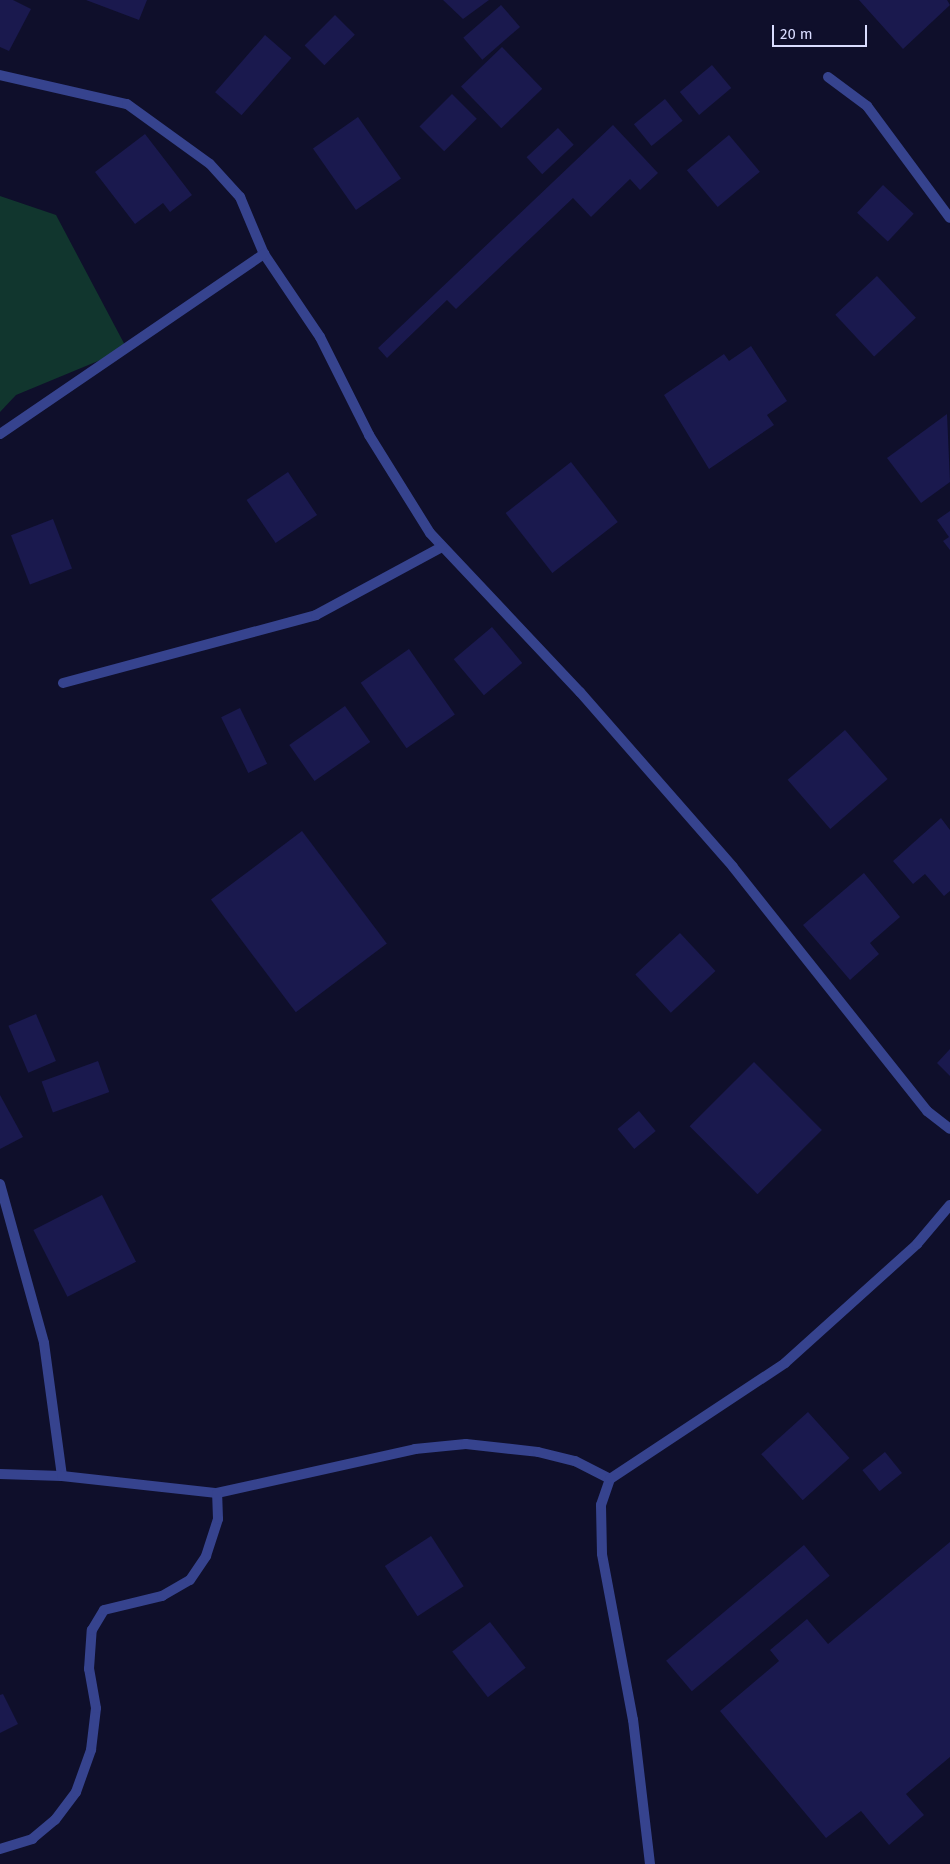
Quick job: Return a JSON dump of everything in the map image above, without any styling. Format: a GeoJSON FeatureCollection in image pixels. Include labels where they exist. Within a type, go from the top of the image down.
{"type":"FeatureCollection","features":[{"type":"Feature","properties":{"kind":"street"},"geometry":{"type":"LineString","coordinates":[[0,75],[127,104],[210,164],[240,197],[264,254],[320,336],[369,435],[442,547],[580,692],[733,867],[927,1111],[950,1129]]}},
{"type":"Feature","properties":{"kind":"street"},"geometry":{"type":"LineString","coordinates":[[828,77],[867,106],[950,218]]}},
{"type":"Feature","properties":{"kind":"street"},"geometry":{"type":"LineString","coordinates":[[0,434],[264,254]]}},
{"type":"Feature","properties":{"kind":"street"},"geometry":{"type":"LineString","coordinates":[[62,683],[316,615],[442,547]]}},
{"type":"Feature","properties":{"kind":"street"},"geometry":{"type":"LineString","coordinates":[[0,1184],[44,1343],[62,1476]]}},
{"type":"Feature","properties":{"kind":"street"},"geometry":{"type":"LineString","coordinates":[[650,1864],[633,1720],[602,1554],[601,1505],[610,1479],[785,1363],[917,1244],[950,1205]]}},
{"type":"Feature","properties":{"kind":"street"},"geometry":{"type":"LineString","coordinates":[[0,1474],[62,1476],[217,1493],[415,1449],[466,1444],[538,1452],[575,1461],[610,1479]]}},
{"type":"Feature","properties":{"kind":"street"},"geometry":{"type":"LineString","coordinates":[[0,1849],[32,1839],[55,1820],[76,1792],[90,1750],[96,1708],[89,1669],[92,1630],[104,1610],[162,1596],[190,1580],[206,1556],[218,1519],[217,1493]]}},
{"type":"Feature","properties":{"kind":"green space"},"geometry":{"type":"Polygon","coordinates":[[[0,196],[56,215],[127,349],[16,395],[0,412],[0,196]]]}},
{"type":"Feature","properties":{"kind":"building"},"geometry":{"type":"Polygon","coordinates":[[[0,0],[13,0],[31,9],[9,51],[0,47],[0,0]]]}},
{"type":"Feature","properties":{"kind":"building"},"geometry":{"type":"Polygon","coordinates":[[[86,0],[147,0],[139,20],[86,0]]]}},
{"type":"Feature","properties":{"kind":"building"},"geometry":{"type":"Polygon","coordinates":[[[443,0],[489,0],[463,19],[443,0]]]}},
{"type":"Feature","properties":{"kind":"building"},"geometry":{"type":"Polygon","coordinates":[[[859,0],[947,0],[950,5],[903,49],[859,0]]]}},
{"type":"Feature","properties":{"kind":"building"},"geometry":{"type":"Polygon","coordinates":[[[501,5],[520,27],[482,60],[463,38],[501,5]]]}},
{"type":"Feature","properties":{"kind":"building"},"geometry":{"type":"Polygon","coordinates":[[[335,15],[355,35],[324,65],[305,45],[335,15]]]}},
{"type":"Feature","properties":{"kind":"building"},"geometry":{"type":"Polygon","coordinates":[[[265,35],[291,58],[242,115],[215,92],[265,35]]]}},
{"type":"Feature","properties":{"kind":"building"},"geometry":{"type":"Polygon","coordinates":[[[502,47],[542,89],[501,128],[461,87],[502,47]]]}},
{"type":"Feature","properties":{"kind":"building"},"geometry":{"type":"Polygon","coordinates":[[[712,65],[731,88],[699,115],[680,92],[712,65]]]}},
{"type":"Feature","properties":{"kind":"building"},"geometry":{"type":"Polygon","coordinates":[[[452,94],[477,119],[444,151],[419,127],[452,94]]]}},
{"type":"Feature","properties":{"kind":"building"},"geometry":{"type":"Polygon","coordinates":[[[665,99],[683,121],[652,146],[634,124],[665,99]]]}},
{"type":"Feature","properties":{"kind":"building"},"geometry":{"type":"Polygon","coordinates":[[[358,117],[401,178],[356,210],[313,149],[358,117]]]}},
{"type":"Feature","properties":{"kind":"building"},"geometry":{"type":"Polygon","coordinates":[[[613,125],[658,173],[640,190],[630,179],[591,217],[573,198],[456,309],[447,300],[387,358],[378,348],[613,125]]]}},
{"type":"Feature","properties":{"kind":"building"},"geometry":{"type":"Polygon","coordinates":[[[558,128],[574,145],[542,174],[527,157],[558,128]]]}},
{"type":"Feature","properties":{"kind":"building"},"geometry":{"type":"Polygon","coordinates":[[[145,134],[192,195],[170,212],[163,203],[135,224],[95,172],[145,134]]]}},
{"type":"Feature","properties":{"kind":"building"},"geometry":{"type":"Polygon","coordinates":[[[729,135],[760,172],[718,207],[687,170],[729,135]]]}},
{"type":"Feature","properties":{"kind":"building"},"geometry":{"type":"Polygon","coordinates":[[[883,185],[914,214],[888,241],[857,213],[883,185]]]}},
{"type":"Feature","properties":{"kind":"building"},"geometry":{"type":"Polygon","coordinates":[[[877,276],[916,318],[874,357],[835,315],[877,276]]]}},
{"type":"Feature","properties":{"kind":"building"},"geometry":{"type":"Polygon","coordinates":[[[751,346],[787,401],[767,415],[774,425],[709,469],[664,395],[724,354],[729,361],[751,346]]]}},
{"type":"Feature","properties":{"kind":"building"},"geometry":{"type":"Polygon","coordinates":[[[947,414],[950,482],[921,503],[887,458],[947,414]]]}},
{"type":"Feature","properties":{"kind":"building"},"geometry":{"type":"Polygon","coordinates":[[[571,462],[618,522],[552,573],[506,513],[571,462]]]}},
{"type":"Feature","properties":{"kind":"building"},"geometry":{"type":"Polygon","coordinates":[[[288,472],[317,515],[276,543],[247,500],[288,472]]]}},
{"type":"Feature","properties":{"kind":"building"},"geometry":{"type":"Polygon","coordinates":[[[950,511],[950,550],[943,541],[949,537],[937,520],[950,511]]]}},
{"type":"Feature","properties":{"kind":"building"},"geometry":{"type":"Polygon","coordinates":[[[53,519],[72,568],[30,585],[11,535],[53,519]]]}},
{"type":"Feature","properties":{"kind":"building"},"geometry":{"type":"Polygon","coordinates":[[[492,627],[522,663],[484,695],[454,659],[492,627]]]}},
{"type":"Feature","properties":{"kind":"building"},"geometry":{"type":"Polygon","coordinates":[[[409,649],[455,715],[407,748],[361,683],[409,649]]]}},
{"type":"Feature","properties":{"kind":"building"},"geometry":{"type":"Polygon","coordinates":[[[345,706],[370,742],[315,781],[289,745],[345,706]]]}},
{"type":"Feature","properties":{"kind":"building"},"geometry":{"type":"Polygon","coordinates":[[[240,708],[267,764],[248,773],[221,717],[240,708]]]}},
{"type":"Feature","properties":{"kind":"building"},"geometry":{"type":"Polygon","coordinates":[[[845,730],[888,779],[830,829],[788,780],[845,730]]]}},
{"type":"Feature","properties":{"kind":"building"},"geometry":{"type":"Polygon","coordinates":[[[941,818],[950,830],[950,891],[944,896],[925,874],[913,884],[893,861],[941,818]]]}},
{"type":"Feature","properties":{"kind":"building"},"geometry":{"type":"Polygon","coordinates":[[[302,831],[387,944],[296,1012],[211,900],[302,831]]]}},
{"type":"Feature","properties":{"kind":"building"},"geometry":{"type":"Polygon","coordinates":[[[864,873],[900,917],[870,943],[879,954],[850,980],[803,925],[864,873]]]}},
{"type":"Feature","properties":{"kind":"building"},"geometry":{"type":"Polygon","coordinates":[[[680,933],[715,971],[671,1013],[635,975],[680,933]]]}},
{"type":"Feature","properties":{"kind":"building"},"geometry":{"type":"Polygon","coordinates":[[[36,1014],[56,1061],[28,1073],[8,1026],[36,1014]]]}},
{"type":"Feature","properties":{"kind":"building"},"geometry":{"type":"Polygon","coordinates":[[[950,1049],[950,1076],[937,1063],[950,1049]]]}},
{"type":"Feature","properties":{"kind":"building"},"geometry":{"type":"Polygon","coordinates":[[[98,1061],[109,1092],[53,1113],[42,1082],[98,1061]]]}},
{"type":"Feature","properties":{"kind":"building"},"geometry":{"type":"Polygon","coordinates":[[[754,1062],[822,1130],[758,1194],[690,1126],[754,1062]]]}},
{"type":"Feature","properties":{"kind":"building"},"geometry":{"type":"Polygon","coordinates":[[[0,1095],[23,1137],[0,1149],[0,1095]]]}},
{"type":"Feature","properties":{"kind":"building"},"geometry":{"type":"Polygon","coordinates":[[[639,1111],[656,1131],[634,1149],[618,1129],[639,1111]]]}},
{"type":"Feature","properties":{"kind":"building"},"geometry":{"type":"Polygon","coordinates":[[[102,1195],[136,1262],[67,1297],[33,1230],[102,1195]]]}},
{"type":"Feature","properties":{"kind":"building"},"geometry":{"type":"Polygon","coordinates":[[[808,1412],[849,1458],[803,1500],[761,1454],[808,1412]]]}},
{"type":"Feature","properties":{"kind":"building"},"geometry":{"type":"Polygon","coordinates":[[[885,1452],[902,1473],[879,1491],[862,1470],[885,1452]]]}},
{"type":"Feature","properties":{"kind":"building"},"geometry":{"type":"Polygon","coordinates":[[[431,1536],[464,1586],[418,1616],[385,1566],[431,1536]]]}},
{"type":"Feature","properties":{"kind":"building"},"geometry":{"type":"Polygon","coordinates":[[[950,1542],[950,1757],[906,1794],[924,1815],[889,1845],[861,1811],[826,1838],[720,1711],[779,1661],[770,1650],[807,1619],[828,1644],[950,1542]]]}},
{"type":"Feature","properties":{"kind":"building"},"geometry":{"type":"Polygon","coordinates":[[[804,1545],[830,1576],[692,1691],[666,1661],[804,1545]]]}},
{"type":"Feature","properties":{"kind":"building"},"geometry":{"type":"Polygon","coordinates":[[[490,1622],[526,1668],[488,1697],[452,1652],[490,1622]]]}},
{"type":"Feature","properties":{"kind":"building"},"geometry":{"type":"Polygon","coordinates":[[[3,1694],[18,1724],[0,1733],[0,1695],[3,1694]]]}}]}
